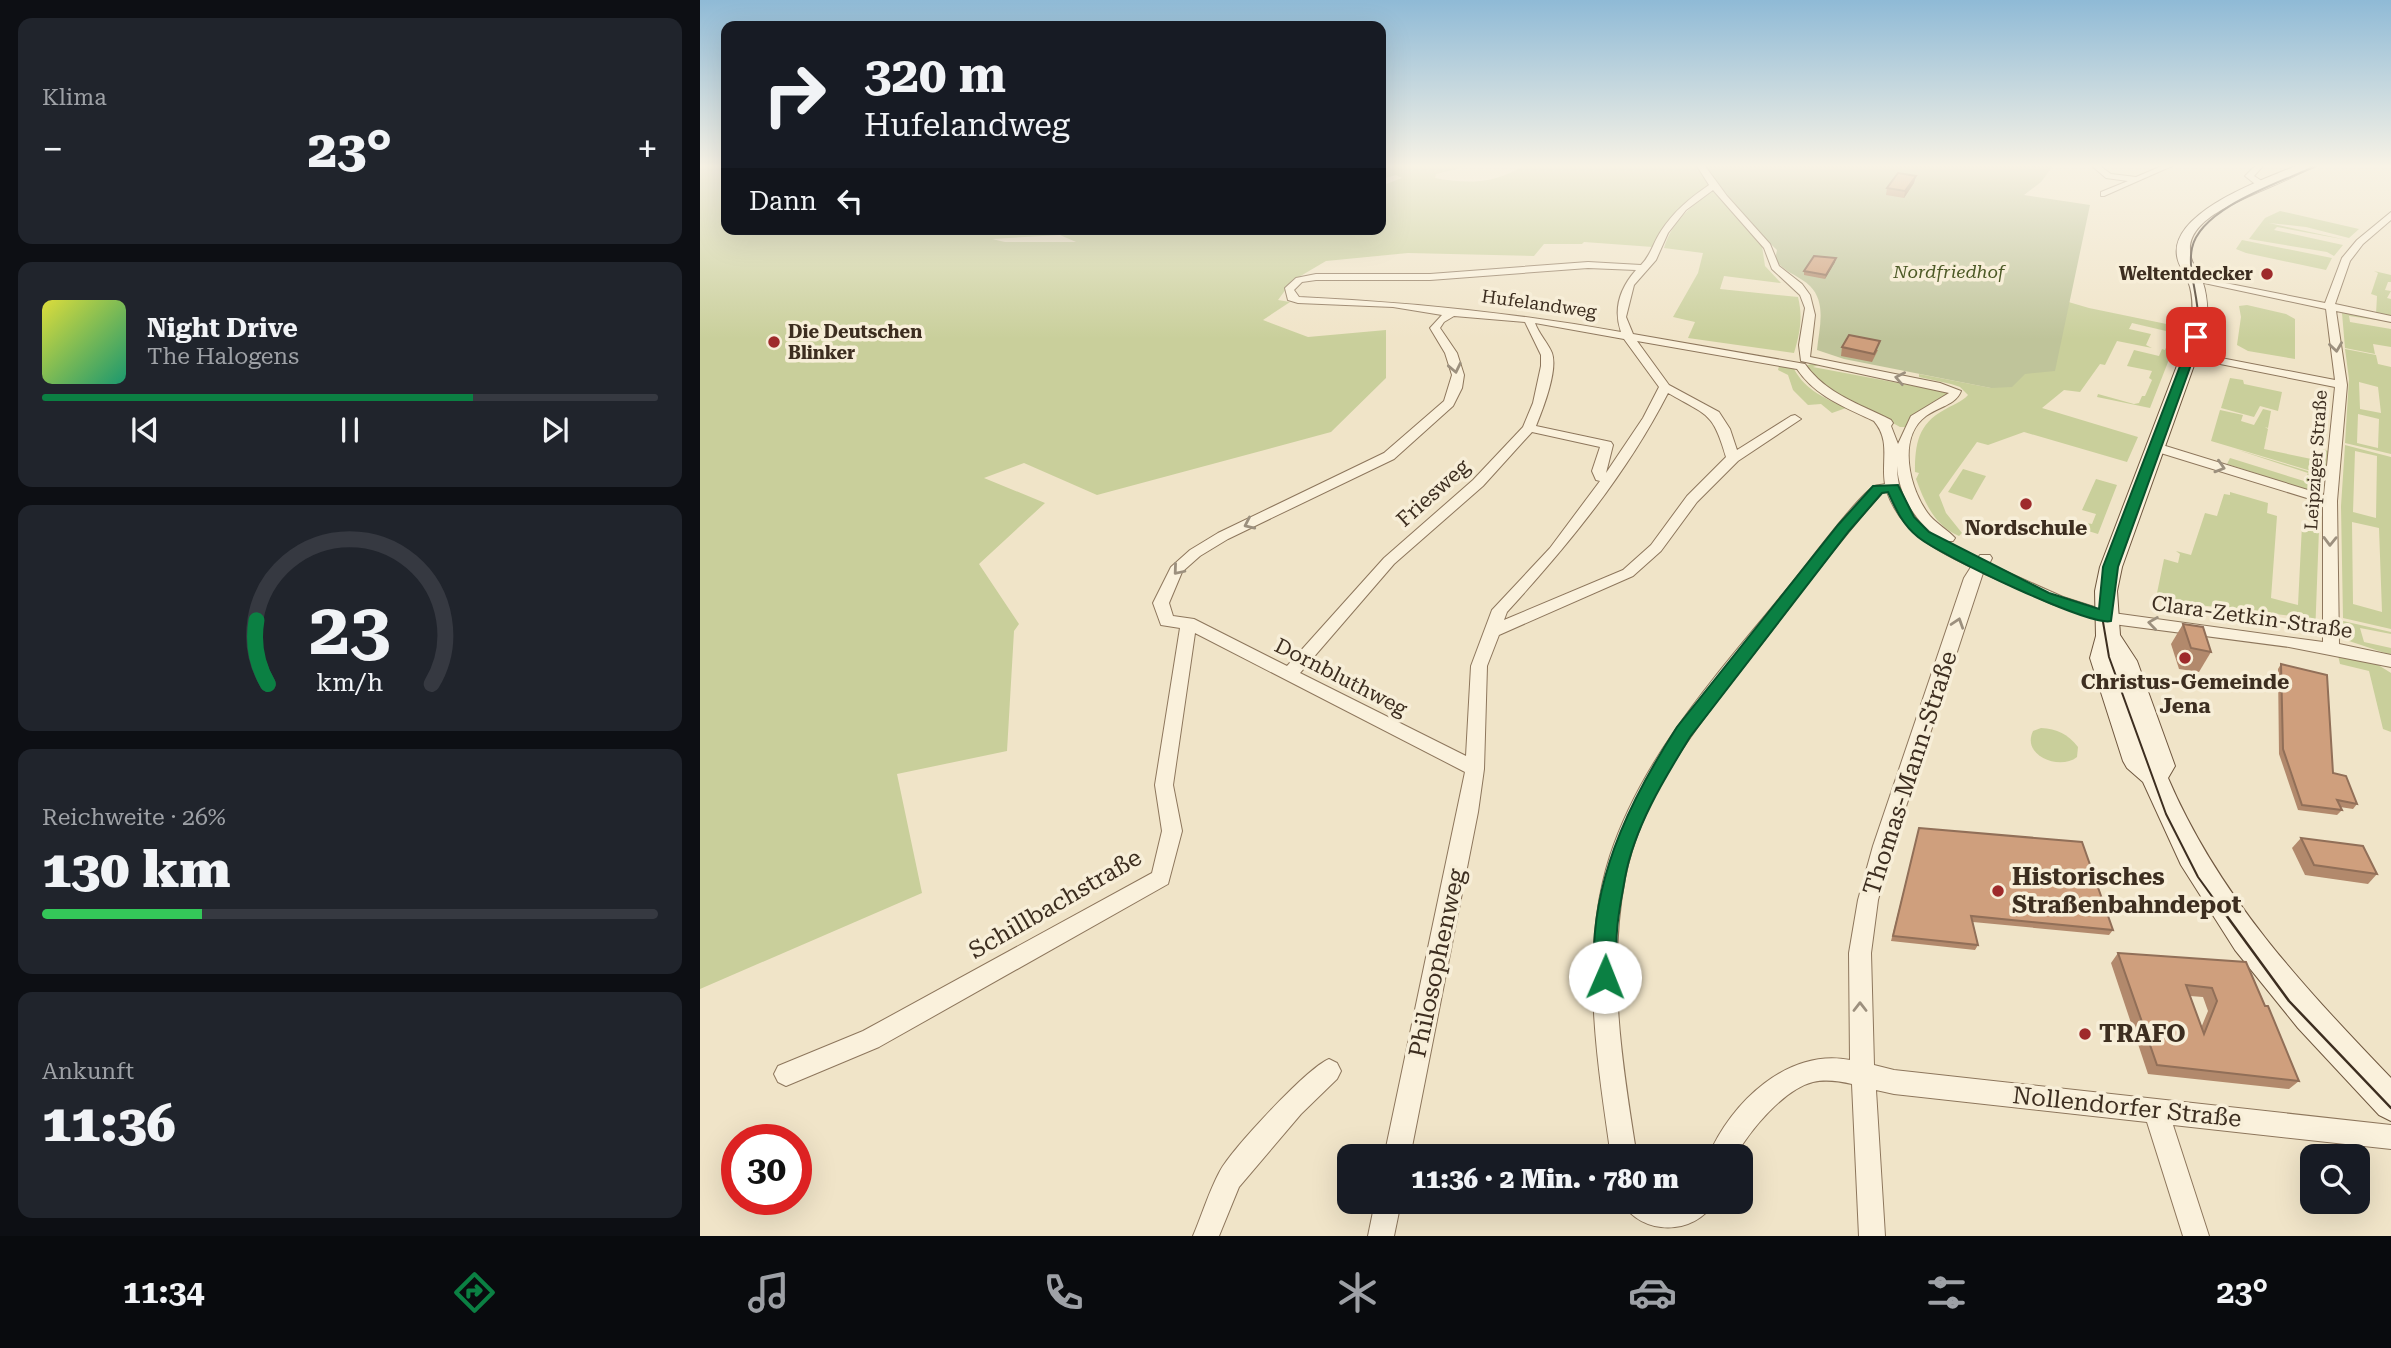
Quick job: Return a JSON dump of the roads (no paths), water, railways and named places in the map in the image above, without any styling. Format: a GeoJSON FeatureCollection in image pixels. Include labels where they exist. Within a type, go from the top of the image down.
{"type":"FeatureCollection","features":[{"type":"Feature","properties":{"kind":"street"},"geometry":{"type":"LineString","coordinates":[[1671,224],[1653,258],[1629,284],[1621,317],[1629,338],[1665,387],[1714,415],[1724,429],[1733,458]]}},
{"type":"Feature","properties":{"kind":"street"},"geometry":{"type":"LineString","coordinates":[[1748,224],[1769,247],[1773,265],[1798,283],[1808,300],[1810,317],[1803,351],[1803,363],[1808,379],[1819,390],[1878,418],[1906,435],[1903,470],[1914,502],[1926,521],[1941,535],[1982,561],[2045,597],[2067,602],[2107,627],[2125,661],[2162,765],[2154,776],[2191,856],[2246,940],[2310,1017],[2391,1103]]}},
{"type":"Feature","properties":{"kind":"street"},"geometry":{"type":"LineString","coordinates":[[2107,627],[2111,567],[2190,355],[2201,314],[2195,280],[2186,269],[2183,255],[2186,236],[2200,224]]}},
{"type":"Feature","properties":{"kind":"street","name":"Leipziger Straße"},"geometry":{"type":"LineString","coordinates":[[2331,647],[2330,500],[2341,385],[2330,308],[2345,260],[2381,224]]}},
{"type":"Feature","properties":{"kind":"street","name":"Hufelandweg"},"geometry":{"type":"LineString","coordinates":[[1644,268],[1588,265],[1430,277],[1317,277],[1298,280],[1289,290],[1292,298],[1298,300],[1393,304],[1452,313],[1530,319],[1629,338],[1940,386],[1955,391],[1953,397],[1918,416],[1906,435]]}},
{"type":"Feature","properties":{"kind":"street"},"geometry":{"type":"LineString","coordinates":[[2195,280],[2391,319]]}},
{"type":"Feature","properties":{"kind":"street","name":"Dornbluthweg"},"geometry":{"type":"LineString","coordinates":[[1452,313],[1440,320],[1435,328],[1451,353],[1458,375],[1456,388],[1448,403],[1389,456],[1223,536],[1195,553],[1175,570],[1161,603],[1167,621],[1188,623],[1475,769]]}},
{"type":"Feature","properties":{"kind":"street","name":"Friesweg"},"geometry":{"type":"LineString","coordinates":[[1288,676],[1389,561],[1478,483],[1529,428],[1539,403],[1547,366],[1547,355],[1530,325],[1530,319]]}},
{"type":"Feature","properties":{"kind":"street"},"geometry":{"type":"LineString","coordinates":[[2190,355],[2341,385]]}},
{"type":"Feature","properties":{"kind":"street","name":"Philosophenweg"},"geometry":{"type":"LineString","coordinates":[[1400,1144],[1475,769],[1479,666],[1500,610],[1555,551],[1643,428],[1665,387]]}},
{"type":"Feature","properties":{"kind":"street"},"geometry":{"type":"LineString","coordinates":[[1878,418],[1889,429],[1894,443],[1890,472],[1893,488],[1907,519],[1924,535],[1982,561]]}},
{"type":"Feature","properties":{"kind":"street"},"geometry":{"type":"LineString","coordinates":[[1493,631],[1628,573],[1656,548],[1692,499],[1733,458],[1795,419]]}},
{"type":"Feature","properties":{"kind":"street"},"geometry":{"type":"LineString","coordinates":[[1529,428],[1607,445],[1599,471],[1601,477],[1607,479]]}},
{"type":"Feature","properties":{"kind":"street"},"geometry":{"type":"LineString","coordinates":[[2155,447],[2330,500]]}},
{"type":"Feature","properties":{"kind":"street"},"geometry":{"type":"LineString","coordinates":[[1622,1144],[1606,1020],[1606,933],[1615,874],[1634,822],[1664,762],[1683,732],[1843,528],[1878,489],[1893,488]]}},
{"type":"Feature","properties":{"kind":"street","name":"Thomas-Mann-Straße"},"geometry":{"type":"LineString","coordinates":[[1872,1236],[1863,1075],[1860,953],[1868,900],[1882,846],[1982,561]]}},
{"type":"Feature","properties":{"kind":"street","name":"Schillbachstraße"},"geometry":{"type":"LineString","coordinates":[[786,1074],[871,1039],[1161,878],[1172,831],[1164,785],[1188,623]]}},
{"type":"Feature","properties":{"kind":"street","name":"Clara-Zetkin-Straße"},"geometry":{"type":"LineString","coordinates":[[2107,627],[2331,647],[2391,661]]}},
{"type":"Feature","properties":{"kind":"street","name":"Nollendorfer Straße"},"geometry":{"type":"LineString","coordinates":[[1730,1144],[1750,1113],[1791,1080],[1814,1070],[1838,1069],[1894,1082],[2391,1137]]}},
{"type":"Feature","properties":{"kind":"street"},"geometry":{"type":"LineString","coordinates":[[1206,1236],[1230,1178],[1292,1105],[1329,1070]]}},
{"type":"Feature","properties":{"kind":"street"},"geometry":{"type":"LineString","coordinates":[[2155,1111],[2196,1236]]}},
{"type":"Feature","properties":{"kind":"street"},"geometry":{"type":"LineString","coordinates":[[1381,1236],[1386,1214]]}},
{"type":"Feature","properties":{"kind":"street"},"geometry":{"type":"LineString","coordinates":[[1643,1214],[1662,1227],[1679,1227],[1690,1221],[1694,1214]]}},
{"type":"Feature","properties":{"kind":"tram line"},"geometry":{"type":"LineString","coordinates":[[2207,224],[2199,233],[2191,257],[2198,324],[2106,567],[2102,616],[2109,657],[2166,814],[2198,877],[2219,906]]}},
{"type":"Feature","properties":{"kind":"tram line"},"geometry":{"type":"LineString","coordinates":[[2218,904],[2289,1001],[2391,1108]]}},
{"type":"Feature","properties":{"kind":"place","name":"Weltentdecker"},"geometry":{"type":"Point","coordinates":[2267,274]}},
{"type":"Feature","properties":{"kind":"place","name":"Die Deutschen Blinker"},"geometry":{"type":"Point","coordinates":[774,342]}},
{"type":"Feature","properties":{"kind":"place","name":"Nordschule"},"geometry":{"type":"Point","coordinates":[2026,504]}},
{"type":"Feature","properties":{"kind":"place","name":"Christus-Gemeinde Jena"},"geometry":{"type":"Point","coordinates":[2185,658]}},
{"type":"Feature","properties":{"kind":"place","name":"Historisches Straßenbahndepot"},"geometry":{"type":"Point","coordinates":[1998,891]}},
{"type":"Feature","properties":{"kind":"place","name":"TRAFO"},"geometry":{"type":"Point","coordinates":[2085,1034]}},
{"type":"Feature","properties":{"kind":"park label","name":"Nordfriedhof"},"geometry":{"type":"Point","coordinates":[1949,272]}}]}
